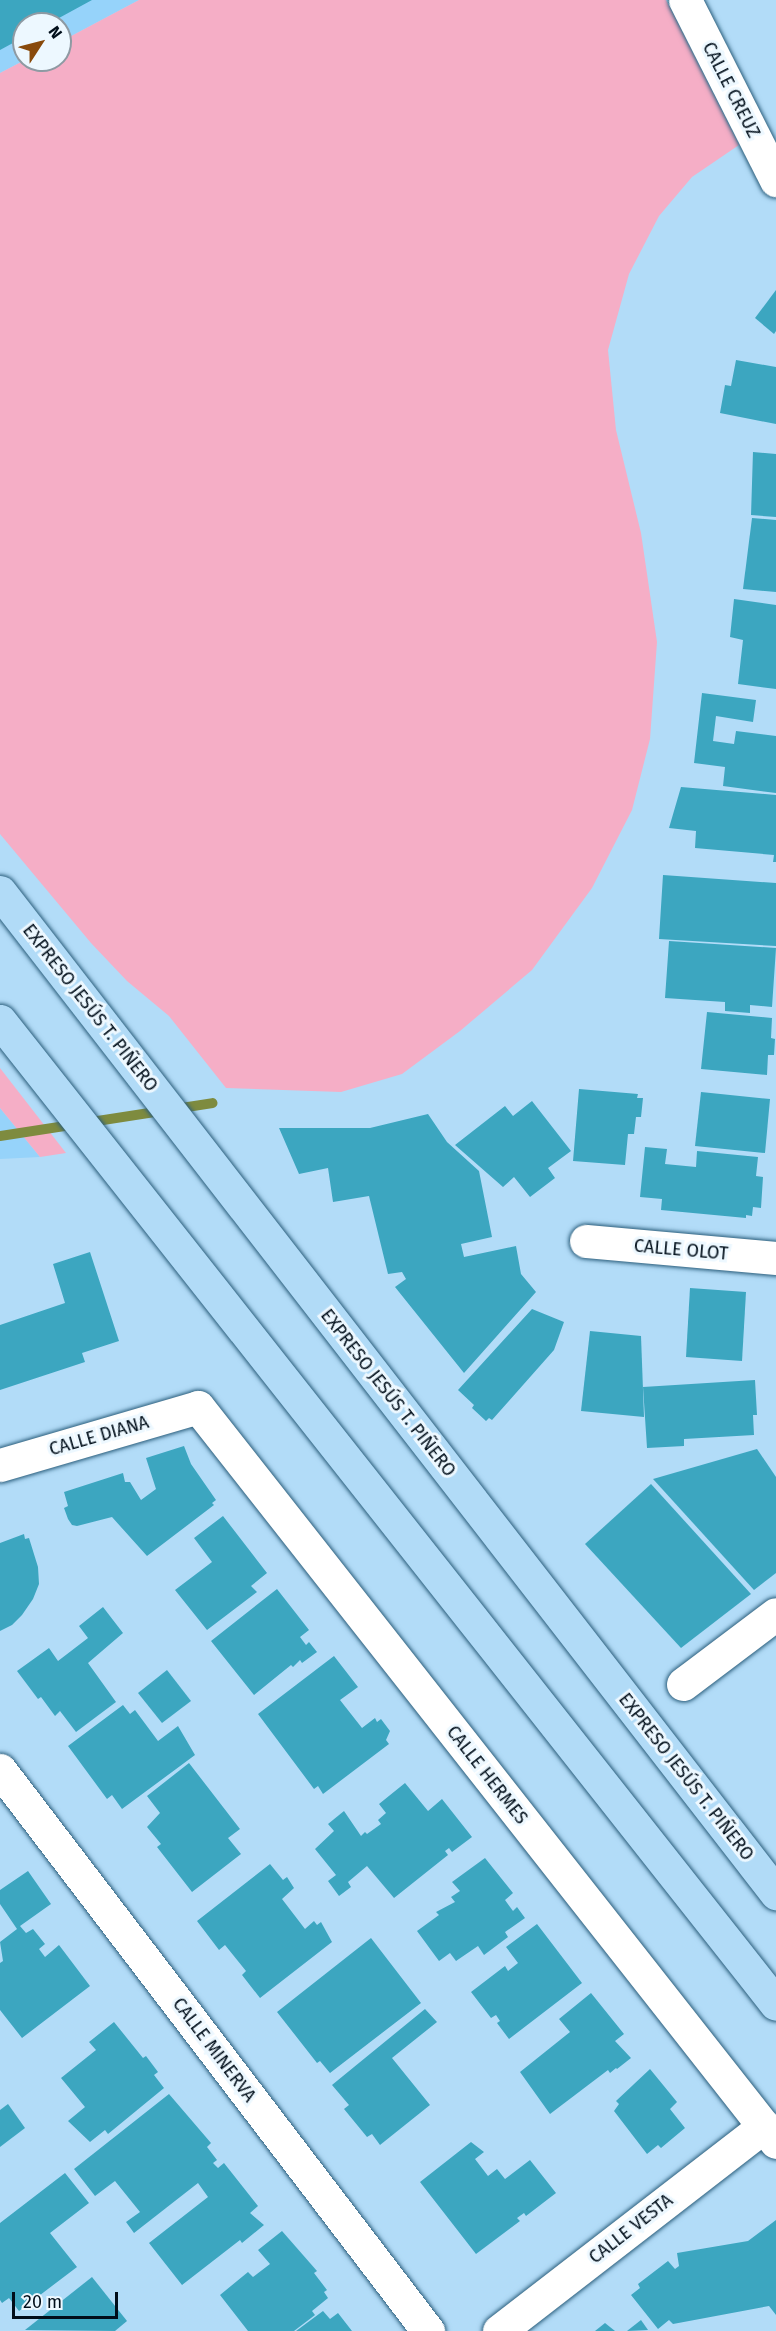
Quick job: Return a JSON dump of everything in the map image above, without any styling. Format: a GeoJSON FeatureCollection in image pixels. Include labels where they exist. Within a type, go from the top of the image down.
{"type":"FeatureCollection","features":[{"type":"Feature","properties":{"kind":"highway","name":"EXPRESO JESÚS T. PIÑERO"},"geometry":{"type":"LineString","coordinates":[[0,892],[776,1893]]}},
{"type":"Feature","properties":{"kind":"highway"},"geometry":{"type":"LineString","coordinates":[[0,1021],[150,1214],[776,2004]]}},
{"type":"Feature","properties":{"kind":"street","name":"CALLE CREUZ"},"geometry":{"type":"LineString","coordinates":[[685,0],[776,180]]}},
{"type":"Feature","properties":{"kind":"street","name":"CALLE OLOT"},"geometry":{"type":"LineString","coordinates":[[586,1241],[776,1258]]}},
{"type":"Feature","properties":{"kind":"street","name":"CALLE DIANA"},"geometry":{"type":"LineString","coordinates":[[0,1465],[198,1407]]}},
{"type":"Feature","properties":{"kind":"street","name":"CALLE HERMES"},"geometry":{"type":"LineString","coordinates":[[198,1407],[770,2134]]}},
{"type":"Feature","properties":{"kind":"street"},"geometry":{"type":"LineString","coordinates":[[683,1684],[776,1614]]}},
{"type":"Feature","properties":{"kind":"street","name":"CALLE MINERVA"},"geometry":{"type":"LineString","coordinates":[[0,1770],[428,2331]]}},
{"type":"Feature","properties":{"kind":"street","name":"CALLE VESTA"},"geometry":{"type":"LineString","coordinates":[[499,2331],[770,2134]]}},
{"type":"Feature","properties":{"kind":"shaded area"},"geometry":{"type":"Polygon","coordinates":[[[0,0],[139,0],[72,36],[72,12],[12,12],[12,67],[0,73],[0,0]]]}},
{"type":"Feature","properties":{"kind":"shaded area"},"geometry":{"type":"Polygon","coordinates":[[[139,0],[666,0],[739,145],[692,177],[659,216],[629,274],[608,350],[616,430],[641,533],[657,642],[650,739],[632,810],[592,888],[532,970],[460,1031],[402,1074],[341,1092],[226,1088],[169,1016],[127,981],[91,943],[0,834],[0,73],[12,67],[12,72],[72,72],[72,36],[139,0]]]}},
{"type":"Feature","properties":{"kind":"shaded area"},"geometry":{"type":"Polygon","coordinates":[[[0,1068],[66,1153],[40,1157],[0,1108],[0,1068]]]}},
{"type":"Feature","properties":{"kind":"shaded area"},"geometry":{"type":"Polygon","coordinates":[[[0,1108],[40,1157],[0,1159],[0,1108]]]}},
{"type":"Feature","properties":{"kind":"building"},"geometry":{"type":"Polygon","coordinates":[[[0,0],[92,0],[70,12],[12,12],[12,44],[0,50],[0,0]]]}},
{"type":"Feature","properties":{"kind":"building"},"geometry":{"type":"Polygon","coordinates":[[[776,290],[776,331],[774,334],[755,318],[776,290]]]}},
{"type":"Feature","properties":{"kind":"building"},"geometry":{"type":"Polygon","coordinates":[[[736,360],[776,367],[776,424],[720,413],[725,385],[731,386],[736,360]]]}},
{"type":"Feature","properties":{"kind":"building"},"geometry":{"type":"Polygon","coordinates":[[[753,452],[776,454],[776,517],[751,515],[753,452]]]}},
{"type":"Feature","properties":{"kind":"building"},"geometry":{"type":"Polygon","coordinates":[[[752,518],[776,520],[776,592],[743,589],[752,518]]]}},
{"type":"Feature","properties":{"kind":"building"},"geometry":{"type":"Polygon","coordinates":[[[734,599],[776,605],[776,689],[738,684],[743,640],[730,637],[734,599]]]}},
{"type":"Feature","properties":{"kind":"building"},"geometry":{"type":"Polygon","coordinates":[[[702,693],[756,700],[753,722],[716,716],[713,741],[734,744],[736,731],[776,736],[776,793],[723,786],[725,767],[694,763],[702,693]]]}},
{"type":"Feature","properties":{"kind":"building"},"geometry":{"type":"Polygon","coordinates":[[[681,787],[776,795],[776,862],[773,862],[774,855],[695,848],[696,831],[669,828],[681,787]]]}},
{"type":"Feature","properties":{"kind":"building"},"geometry":{"type":"Polygon","coordinates":[[[663,875],[776,883],[776,946],[659,939],[663,875]]]}},
{"type":"Feature","properties":{"kind":"building"},"geometry":{"type":"Polygon","coordinates":[[[669,941],[776,948],[772,1007],[750,1005],[750,1013],[725,1011],[725,1002],[665,998],[669,941]]]}},
{"type":"Feature","properties":{"kind":"building"},"geometry":{"type":"Polygon","coordinates":[[[707,1012],[772,1018],[771,1038],[775,1039],[774,1055],[768,1055],[767,1075],[701,1069],[707,1012]]]}},
{"type":"Feature","properties":{"kind":"building"},"geometry":{"type":"Polygon","coordinates":[[[579,1089],[638,1094],[637,1098],[643,1098],[641,1117],[636,1117],[634,1134],[628,1134],[625,1165],[573,1161],[579,1089]]]}},
{"type":"Feature","properties":{"kind":"building"},"geometry":{"type":"Polygon","coordinates":[[[701,1092],[770,1099],[765,1153],[695,1146],[701,1092]]]}},
{"type":"Feature","properties":{"kind":"building"},"geometry":{"type":"Polygon","coordinates":[[[532,1101],[571,1151],[548,1168],[555,1178],[530,1197],[514,1177],[503,1187],[455,1145],[505,1106],[513,1116],[532,1101]]]}},
{"type":"Feature","properties":{"kind":"building"},"geometry":{"type":"Polygon","coordinates":[[[428,1114],[447,1142],[479,1171],[492,1237],[461,1244],[464,1257],[516,1246],[521,1274],[536,1292],[464,1373],[395,1287],[406,1279],[402,1272],[388,1274],[369,1196],[333,1202],[328,1168],[299,1174],[279,1128],[370,1128],[428,1114]]]}},
{"type":"Feature","properties":{"kind":"building"},"geometry":{"type":"Polygon","coordinates":[[[645,1147],[667,1149],[665,1164],[696,1167],[697,1151],[758,1157],[756,1176],[763,1177],[761,1208],[753,1207],[752,1216],[746,1215],[746,1218],[661,1210],[662,1199],[640,1197],[645,1147]]]}},
{"type":"Feature","properties":{"kind":"building"},"geometry":{"type":"Polygon","coordinates":[[[90,1252],[119,1341],[82,1353],[85,1362],[0,1390],[0,1325],[65,1303],[53,1264],[90,1252]]]}},
{"type":"Feature","properties":{"kind":"building"},"geometry":{"type":"Polygon","coordinates":[[[690,1288],[746,1292],[742,1361],[686,1357],[690,1288]]]}},
{"type":"Feature","properties":{"kind":"building"},"geometry":{"type":"Polygon","coordinates":[[[532,1309],[564,1322],[554,1350],[492,1420],[489,1418],[486,1421],[472,1408],[474,1405],[458,1390],[532,1309]]]}},
{"type":"Feature","properties":{"kind":"building"},"geometry":{"type":"Polygon","coordinates":[[[590,1331],[641,1336],[644,1417],[581,1411],[590,1331]]]}},
{"type":"Feature","properties":{"kind":"building"},"geometry":{"type":"Polygon","coordinates":[[[755,1380],[757,1415],[753,1415],[754,1435],[684,1439],[684,1446],[647,1448],[643,1387],[755,1380]]]}},
{"type":"Feature","properties":{"kind":"building"},"geometry":{"type":"Polygon","coordinates":[[[184,1446],[191,1464],[216,1500],[212,1503],[214,1505],[147,1556],[112,1517],[77,1526],[72,1525],[68,1519],[64,1508],[68,1506],[64,1492],[123,1473],[125,1482],[130,1482],[141,1500],[156,1489],[146,1458],[184,1446]]]}},
{"type":"Feature","properties":{"kind":"building"},"geometry":{"type":"Polygon","coordinates":[[[757,1449],[776,1477],[776,1573],[754,1590],[653,1479],[757,1449]]]}},
{"type":"Feature","properties":{"kind":"building"},"geometry":{"type":"Polygon","coordinates":[[[651,1484],[751,1594],[681,1648],[585,1544],[651,1484]]]}},
{"type":"Feature","properties":{"kind":"building"},"geometry":{"type":"Polygon","coordinates":[[[223,1516],[267,1573],[251,1586],[257,1592],[207,1630],[175,1590],[212,1562],[194,1538],[223,1516]]]}},
{"type":"Feature","properties":{"kind":"building"},"geometry":{"type":"Polygon","coordinates":[[[24,1534],[25,1539],[29,1538],[38,1567],[39,1584],[33,1599],[22,1615],[12,1625],[0,1631],[0,1543],[24,1534]]]}},
{"type":"Feature","properties":{"kind":"building"},"geometry":{"type":"Polygon","coordinates":[[[277,1589],[309,1630],[300,1637],[306,1645],[309,1642],[317,1652],[302,1663],[300,1660],[293,1667],[291,1665],[254,1695],[211,1641],[277,1589]]]}},
{"type":"Feature","properties":{"kind":"building"},"geometry":{"type":"Polygon","coordinates":[[[103,1607],[123,1633],[88,1663],[116,1702],[76,1732],[60,1711],[55,1716],[41,1697],[38,1699],[17,1671],[49,1648],[58,1661],[88,1638],[79,1626],[103,1607]]]}},
{"type":"Feature","properties":{"kind":"building"},"geometry":{"type":"Polygon","coordinates":[[[334,1656],[358,1687],[340,1700],[362,1728],[375,1718],[377,1722],[381,1719],[390,1731],[386,1740],[389,1744],[323,1794],[318,1786],[314,1789],[258,1714],[334,1656]]]}},
{"type":"Feature","properties":{"kind":"building"},"geometry":{"type":"Polygon","coordinates":[[[167,1670],[191,1701],[162,1723],[138,1693],[167,1670]]]}},
{"type":"Feature","properties":{"kind":"building"},"geometry":{"type":"Polygon","coordinates":[[[123,1705],[130,1714],[135,1710],[158,1741],[178,1726],[195,1755],[122,1809],[112,1795],[107,1799],[68,1746],[123,1705]]]}},
{"type":"Feature","properties":{"kind":"building"},"geometry":{"type":"Polygon","coordinates":[[[189,1763],[240,1829],[228,1838],[241,1854],[192,1892],[157,1847],[161,1844],[147,1827],[160,1813],[147,1796],[189,1763]]]}},
{"type":"Feature","properties":{"kind":"building"},"geometry":{"type":"Polygon","coordinates":[[[405,1783],[428,1811],[442,1799],[472,1837],[452,1852],[449,1848],[445,1851],[448,1855],[394,1898],[367,1866],[348,1882],[351,1887],[339,1896],[328,1881],[336,1875],[315,1849],[334,1831],[328,1824],[344,1811],[361,1836],[365,1832],[367,1834],[381,1824],[378,1820],[386,1813],[379,1804],[405,1783]]]}},
{"type":"Feature","properties":{"kind":"building"},"geometry":{"type":"Polygon","coordinates":[[[485,1858],[513,1893],[505,1900],[513,1911],[517,1907],[525,1918],[505,1932],[508,1937],[484,1955],[478,1946],[456,1961],[450,1953],[439,1961],[417,1931],[439,1915],[436,1912],[455,1902],[451,1897],[460,1891],[452,1882],[485,1858]]]}},
{"type":"Feature","properties":{"kind":"building"},"geometry":{"type":"Polygon","coordinates":[[[270,1864],[283,1880],[287,1877],[294,1888],[282,1899],[305,1929],[314,1921],[317,1925],[321,1922],[332,1942],[260,1998],[242,1975],[246,1971],[225,1945],[219,1950],[197,1921],[270,1864]]]}},
{"type":"Feature","properties":{"kind":"building"},"geometry":{"type":"Polygon","coordinates":[[[28,1871],[51,1904],[20,1926],[26,1933],[33,1929],[45,1944],[39,1949],[45,1957],[59,1945],[90,1986],[22,2038],[0,2010],[0,1963],[3,1961],[0,1942],[17,1929],[0,1904],[0,1890],[28,1871]]]}},
{"type":"Feature","properties":{"kind":"building"},"geometry":{"type":"Polygon","coordinates":[[[537,1924],[582,1983],[509,2039],[497,2023],[500,2021],[496,2015],[491,2018],[471,1992],[505,1966],[508,1971],[518,1963],[506,1947],[537,1924]]]}},
{"type":"Feature","properties":{"kind":"building"},"geometry":{"type":"Polygon","coordinates":[[[371,1938],[421,2003],[330,2073],[320,2061],[317,2063],[277,2012],[371,1938]]]}},
{"type":"Feature","properties":{"kind":"building"},"geometry":{"type":"Polygon","coordinates":[[[591,1993],[624,2034],[615,2041],[631,2058],[610,2073],[608,2070],[550,2114],[520,2072],[570,2032],[559,2019],[591,1993]]]}},
{"type":"Feature","properties":{"kind":"building"},"geometry":{"type":"Polygon","coordinates":[[[425,2009],[437,2022],[392,2058],[430,2105],[380,2145],[372,2134],[367,2137],[344,2109],[349,2105],[332,2085],[425,2009]]]}},
{"type":"Feature","properties":{"kind":"building"},"geometry":{"type":"Polygon","coordinates":[[[114,2022],[143,2058],[146,2056],[158,2072],[154,2075],[164,2088],[108,2134],[105,2130],[90,2142],[68,2121],[85,2107],[61,2078],[96,2050],[89,2042],[114,2022]]]}},
{"type":"Feature","properties":{"kind":"building"},"geometry":{"type":"Polygon","coordinates":[[[650,2069],[677,2102],[670,2109],[685,2128],[661,2148],[658,2145],[647,2154],[614,2111],[619,2104],[616,2101],[650,2069]]]}},
{"type":"Feature","properties":{"kind":"building"},"geometry":{"type":"Polygon","coordinates":[[[169,2094],[211,2143],[207,2147],[217,2160],[213,2163],[218,2168],[224,2163],[258,2206],[250,2213],[264,2225],[242,2243],[240,2240],[182,2285],[149,2243],[208,2197],[198,2183],[134,2233],[126,2222],[140,2212],[115,2181],[95,2196],[74,2169],[169,2094]]]}},
{"type":"Feature","properties":{"kind":"building"},"geometry":{"type":"Polygon","coordinates":[[[8,2104],[25,2128],[0,2147],[0,2110],[8,2104]]]}},
{"type":"Feature","properties":{"kind":"building"},"geometry":{"type":"Polygon","coordinates":[[[471,2142],[484,2152],[475,2159],[488,2176],[497,2169],[505,2179],[530,2160],[556,2193],[526,2216],[524,2213],[517,2218],[520,2221],[476,2254],[420,2182],[471,2142]]]}},
{"type":"Feature","properties":{"kind":"building"},"geometry":{"type":"Polygon","coordinates":[[[65,2173],[89,2203],[50,2233],[77,2267],[19,2311],[9,2298],[2,2303],[0,2300],[0,2223],[65,2173]]]}},
{"type":"Feature","properties":{"kind":"building"},"geometry":{"type":"Polygon","coordinates":[[[776,2220],[776,2315],[769,2306],[673,2324],[669,2320],[658,2329],[631,2295],[640,2288],[638,2284],[668,2261],[675,2269],[679,2266],[677,2253],[748,2241],[776,2220]]]}},
{"type":"Feature","properties":{"kind":"building"},"geometry":{"type":"Polygon","coordinates":[[[282,2231],[317,2271],[314,2273],[327,2290],[324,2292],[328,2298],[312,2311],[315,2315],[294,2331],[248,2331],[220,2295],[248,2272],[253,2277],[270,2264],[258,2250],[282,2231]]]}},
{"type":"Feature","properties":{"kind":"building"},"geometry":{"type":"Polygon","coordinates":[[[92,2277],[127,2321],[115,2331],[25,2330],[92,2277]]]}},
{"type":"Feature","properties":{"kind":"building"},"geometry":{"type":"Polygon","coordinates":[[[323,2311],[330,2319],[338,2313],[352,2331],[296,2331],[323,2311]]]}},
{"type":"Feature","properties":{"kind":"building"},"geometry":{"type":"Polygon","coordinates":[[[641,2320],[648,2330],[627,2331],[641,2320]]]}},
{"type":"Feature","properties":{"kind":"building"},"geometry":{"type":"Polygon","coordinates":[[[605,2323],[615,2331],[595,2331],[605,2323]]]}},
{"type":"Feature","properties":{"kind":"waterway"},"geometry":{"type":"LineString","coordinates":[[0,1136],[212,1103]]}}]}
